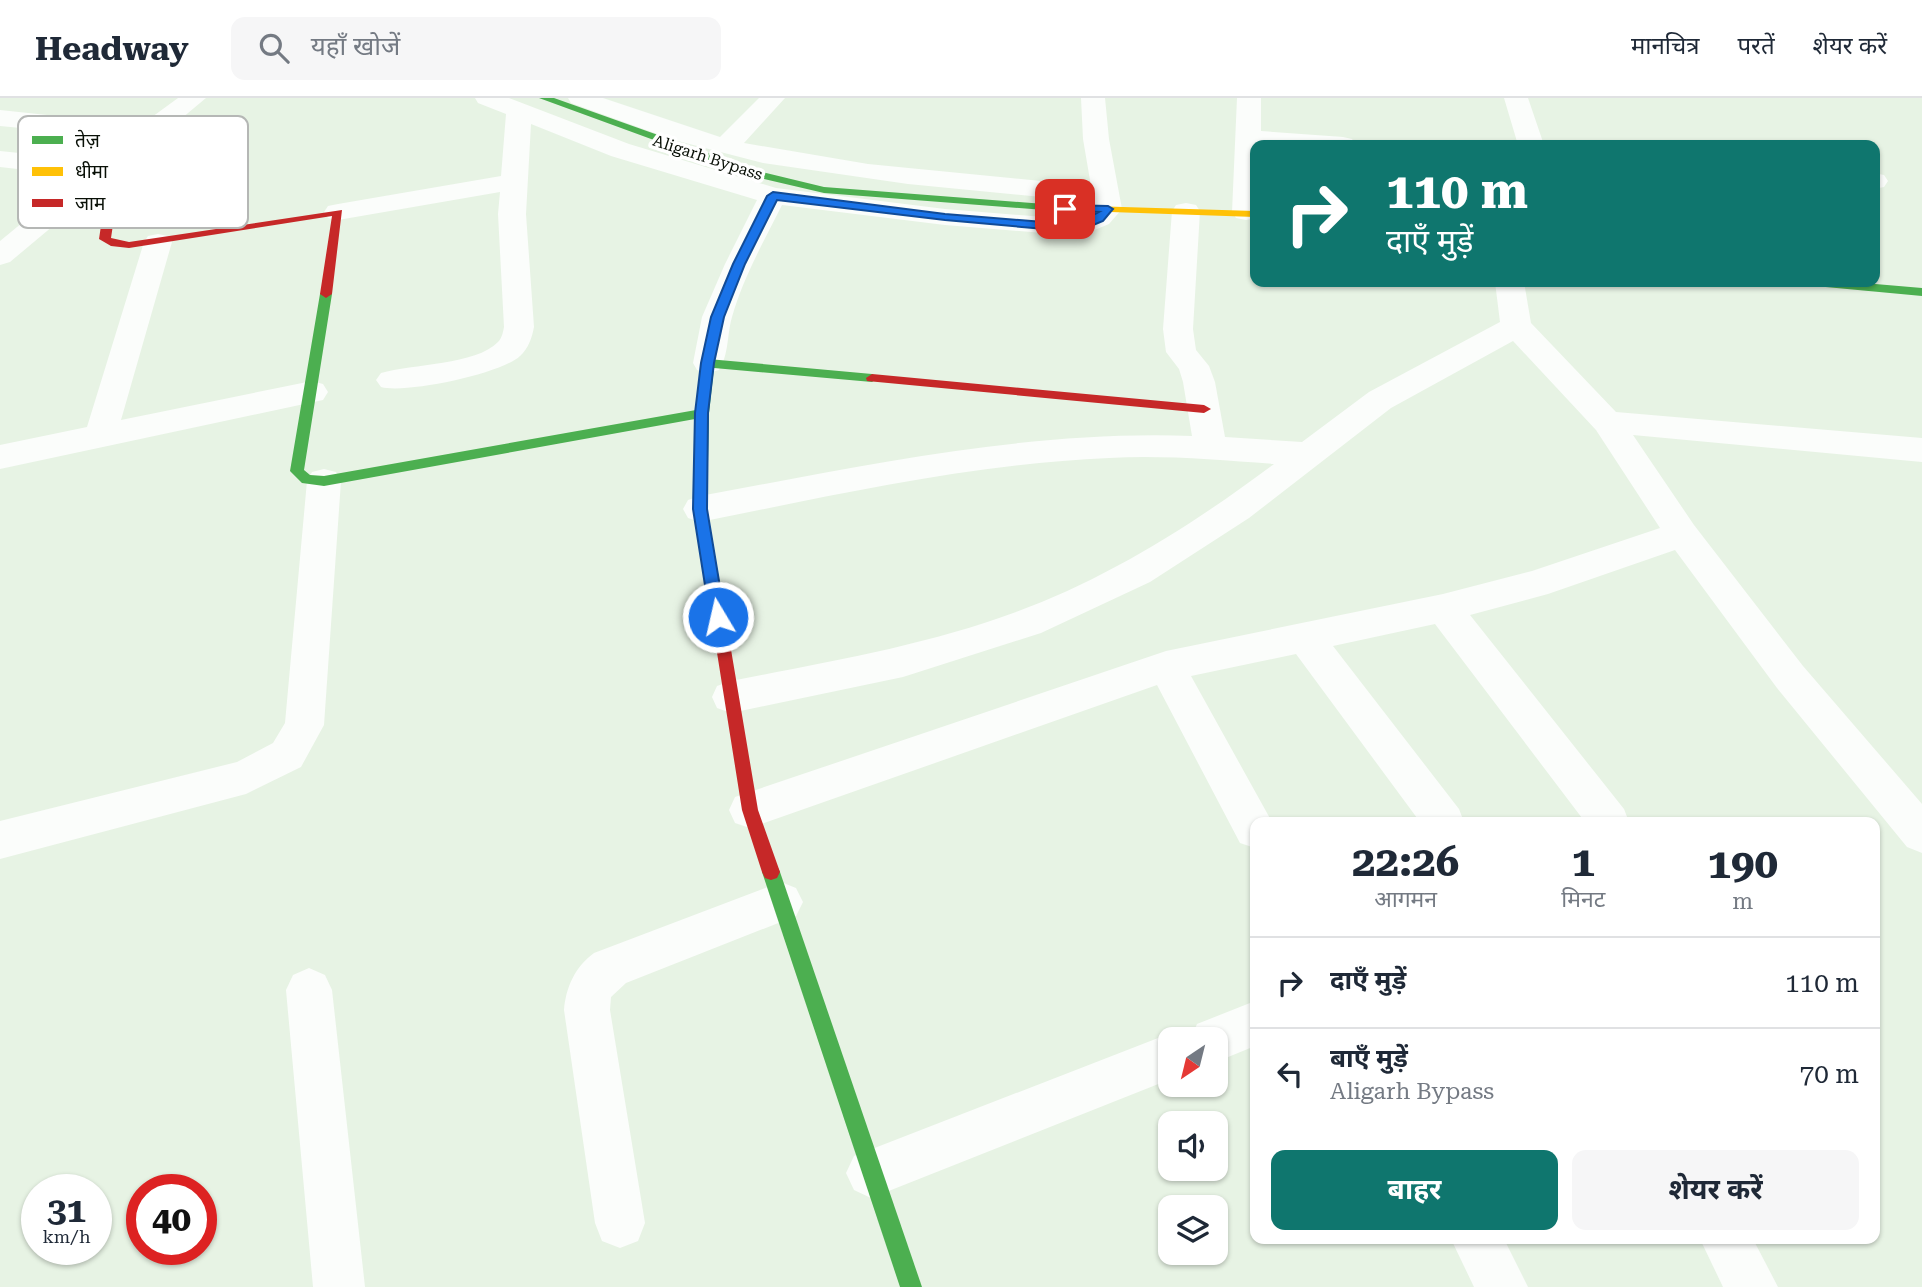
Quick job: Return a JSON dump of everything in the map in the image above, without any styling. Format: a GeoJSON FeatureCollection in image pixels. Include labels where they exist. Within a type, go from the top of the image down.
{"type":"FeatureCollection","features":[{"type":"Feature","properties":{"kind":"street"},"geometry":{"type":"LineString","coordinates":[[169,116],[194,98]]}},
{"type":"Feature","properties":{"kind":"street"},"geometry":{"type":"LineString","coordinates":[[487,98],[532,104],[620,150],[773,196],[945,217],[1056,226],[1082,225],[1099,218],[1106,202],[1093,98]]}},
{"type":"Feature","properties":{"kind":"street"},"geometry":{"type":"LineString","coordinates":[[580,98],[725,146],[790,160],[1106,202]]}},
{"type":"Feature","properties":{"kind":"street"},"geometry":{"type":"LineString","coordinates":[[725,146],[774,98]]}},
{"type":"Feature","properties":{"kind":"street"},"geometry":{"type":"LineString","coordinates":[[1249,98],[1250,213]]}},
{"type":"Feature","properties":{"kind":"street"},"geometry":{"type":"LineString","coordinates":[[1516,98],[1529,140]]}},
{"type":"Feature","properties":{"kind":"street"},"geometry":{"type":"LineString","coordinates":[[392,380],[489,360],[506,352],[516,341],[519,327],[512,214],[514,182],[532,104]]}},
{"type":"Feature","properties":{"kind":"street","name":"Aligarh Bypass"},"geometry":{"type":"LineString","coordinates":[[532,104],[758,175],[824,190],[1065,209],[1106,202],[1186,211],[1250,213]]}},
{"type":"Feature","properties":{"kind":"street"},"geometry":{"type":"LineString","coordinates":[[0,118],[18,120]]}},
{"type":"Feature","properties":{"kind":"street"},"geometry":{"type":"LineString","coordinates":[[1248,138],[1275,140]]}},
{"type":"Feature","properties":{"kind":"street"},"geometry":{"type":"LineString","coordinates":[[0,159],[18,163]]}},
{"type":"Feature","properties":{"kind":"street"},"geometry":{"type":"LineString","coordinates":[[248,227],[514,182]]}},
{"type":"Feature","properties":{"kind":"street"},"geometry":{"type":"LineString","coordinates":[[773,196],[739,264],[717,317],[702,413],[700,509],[750,810],[911,1287]]}},
{"type":"Feature","properties":{"kind":"street"},"geometry":{"type":"LineString","coordinates":[[1186,211],[1178,329],[1181,352],[1193,366],[1199,382],[1211,448]]}},
{"type":"Feature","properties":{"kind":"street"},"geometry":{"type":"LineString","coordinates":[[338,212],[312,392],[297,471],[307,480],[324,481],[702,413]]}},
{"type":"Feature","properties":{"kind":"street"},"geometry":{"type":"LineString","coordinates":[[0,256],[33,228]]}},
{"type":"Feature","properties":{"kind":"street"},"geometry":{"type":"LineString","coordinates":[[108,228],[105,239],[129,246],[242,228]]}},
{"type":"Feature","properties":{"kind":"street"},"geometry":{"type":"LineString","coordinates":[[102,435],[158,242]]}},
{"type":"Feature","properties":{"kind":"street"},"geometry":{"type":"LineString","coordinates":[[1511,287],[1516,326],[1607,422],[1682,534],[1790,677],[1922,834]]}},
{"type":"Feature","properties":{"kind":"street"},"geometry":{"type":"LineString","coordinates":[[1868,287],[1922,292]]}},
{"type":"Feature","properties":{"kind":"street"},"geometry":{"type":"LineString","coordinates":[[731,697],[903,662],[1028,623],[1137,572],[1237,509],[1380,400],[1516,326]]}},
{"type":"Feature","properties":{"kind":"street"},"geometry":{"type":"LineString","coordinates":[[708,363],[1204,409]]}},
{"type":"Feature","properties":{"kind":"street"},"geometry":{"type":"LineString","coordinates":[[0,457],[312,392]]}},
{"type":"Feature","properties":{"kind":"street"},"geometry":{"type":"LineString","coordinates":[[1607,422],[1922,450]]}},
{"type":"Feature","properties":{"kind":"street"},"geometry":{"type":"LineString","coordinates":[[700,509],[934,466],[1084,447],[1211,448],[1307,454]]}},
{"type":"Feature","properties":{"kind":"street"},"geometry":{"type":"LineString","coordinates":[[0,840],[246,777],[287,755],[304,725],[324,481]]}},
{"type":"Feature","properties":{"kind":"street"},"geometry":{"type":"LineString","coordinates":[[750,810],[1166,666],[1443,608],[1535,584],[1682,534]]}},
{"type":"Feature","properties":{"kind":"street"},"geometry":{"type":"LineString","coordinates":[[1443,608],[1605,817]]}},
{"type":"Feature","properties":{"kind":"street"},"geometry":{"type":"LineString","coordinates":[[1305,637],[1440,817]]}},
{"type":"Feature","properties":{"kind":"street"},"geometry":{"type":"LineString","coordinates":[[1166,666],[1250,821]]}},
{"type":"Feature","properties":{"kind":"street"},"geometry":{"type":"LineString","coordinates":[[620,1223],[587,1010],[591,985],[595,978],[610,968],[781,902]]}},
{"type":"Feature","properties":{"kind":"street"},"geometry":{"type":"LineString","coordinates":[[309,990],[339,1287]]}},
{"type":"Feature","properties":{"kind":"street"},"geometry":{"type":"LineString","coordinates":[[1228,1034],[1250,1025]]}},
{"type":"Feature","properties":{"kind":"street"},"geometry":{"type":"LineString","coordinates":[[872,1173],[1158,1061]]}},
{"type":"Feature","properties":{"kind":"street"},"geometry":{"type":"LineString","coordinates":[[1479,1244],[1502,1287]]}},
{"type":"Feature","properties":{"kind":"street"},"geometry":{"type":"LineString","coordinates":[[1729,1244],[1752,1287]]}},
{"type":"Feature","properties":{"kind":"traffic: fast"},"geometry":{"type":"LineString","coordinates":[[544,98],[759,175],[824,190],[1057,208]]}},
{"type":"Feature","properties":{"kind":"traffic: fast"},"geometry":{"type":"LineString","coordinates":[[1868,287],[1922,292]]}},
{"type":"Feature","properties":{"kind":"traffic: fast"},"geometry":{"type":"LineString","coordinates":[[326,294],[297,471],[307,480],[324,481],[702,413]]}},
{"type":"Feature","properties":{"kind":"traffic: fast"},"geometry":{"type":"LineString","coordinates":[[715,596],[700,509],[702,413],[708,363],[872,378]]}},
{"type":"Feature","properties":{"kind":"traffic: fast"},"geometry":{"type":"LineString","coordinates":[[771,872],[911,1287]]}},
{"type":"Feature","properties":{"kind":"traffic: slow"},"geometry":{"type":"LineString","coordinates":[[1057,208],[1250,214]]}},
{"type":"Feature","properties":{"kind":"traffic: jam"},"geometry":{"type":"LineString","coordinates":[[248,226],[338,212],[326,294]]}},
{"type":"Feature","properties":{"kind":"traffic: jam"},"geometry":{"type":"LineString","coordinates":[[107,228],[105,239],[115,244],[129,245],[237,228]]}},
{"type":"Feature","properties":{"kind":"traffic: jam"},"geometry":{"type":"LineString","coordinates":[[872,378],[1204,409]]}},
{"type":"Feature","properties":{"kind":"traffic: jam"},"geometry":{"type":"LineString","coordinates":[[715,596],[750,810],[771,872]]}},
{"type":"Feature","properties":{"kind":"route"},"geometry":{"type":"LineString","coordinates":[[718,617],[700,509],[702,413],[708,363],[717,317],[739,264],[773,196],[945,217],[1056,226],[1082,225],[1099,218],[1108,209],[1065,209]]}}]}
